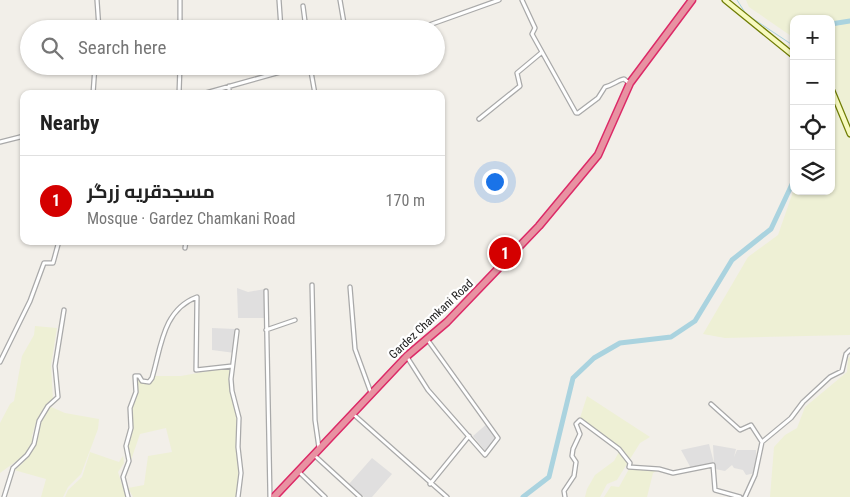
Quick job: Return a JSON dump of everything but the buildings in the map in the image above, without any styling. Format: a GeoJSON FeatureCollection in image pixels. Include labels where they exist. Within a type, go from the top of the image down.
{"type":"FeatureCollection","features":[{"type":"Feature","properties":{"kind":"highway","name":"Gardez Chamkani Road"},"geometry":{"type":"LineString","coordinates":[[275,497],[352,412],[407,356],[447,322],[498,270],[598,155],[630,83],[692,0]]}},
{"type":"Feature","properties":{"kind":"street"},"geometry":{"type":"LineString","coordinates":[[97,0],[98,20]]}},
{"type":"Feature","properties":{"kind":"street"},"geometry":{"type":"LineString","coordinates":[[180,0],[180,20]]}},
{"type":"Feature","properties":{"kind":"street"},"geometry":{"type":"LineString","coordinates":[[279,0],[280,20]]}},
{"type":"Feature","properties":{"kind":"street"},"geometry":{"type":"LineString","coordinates":[[340,0],[344,20]]}},
{"type":"Feature","properties":{"kind":"street"},"geometry":{"type":"LineString","coordinates":[[443,20],[499,0]]}},
{"type":"Feature","properties":{"kind":"street"},"geometry":{"type":"LineString","coordinates":[[522,0],[535,28],[532,34],[541,53],[577,114],[598,98],[605,87],[624,79],[630,83]]}},
{"type":"Feature","properties":{"kind":"street"},"geometry":{"type":"LineString","coordinates":[[725,0],[790,53]]}},
{"type":"Feature","properties":{"kind":"street"},"geometry":{"type":"LineString","coordinates":[[303,6],[305,20]]}},
{"type":"Feature","properties":{"kind":"street"},"geometry":{"type":"LineString","coordinates":[[479,119],[520,86],[517,72],[541,53]]}},
{"type":"Feature","properties":{"kind":"street"},"geometry":{"type":"LineString","coordinates":[[92,90],[94,75]]}},
{"type":"Feature","properties":{"kind":"street"},"geometry":{"type":"LineString","coordinates":[[179,90],[180,75]]}},
{"type":"Feature","properties":{"kind":"street"},"geometry":{"type":"LineString","coordinates":[[216,90],[269,75]]}},
{"type":"Feature","properties":{"kind":"street"},"geometry":{"type":"LineString","coordinates":[[312,75],[314,90]]}},
{"type":"Feature","properties":{"kind":"street"},"geometry":{"type":"LineString","coordinates":[[835,98],[850,134]]}},
{"type":"Feature","properties":{"kind":"street"},"geometry":{"type":"LineString","coordinates":[[0,142],[20,137]]}},
{"type":"Feature","properties":{"kind":"street"},"geometry":{"type":"LineString","coordinates":[[0,362],[30,301],[44,262],[53,262],[58,245]]}},
{"type":"Feature","properties":{"kind":"street"},"geometry":{"type":"LineString","coordinates":[[312,285],[315,420],[319,449]]}},
{"type":"Feature","properties":{"kind":"street"},"geometry":{"type":"LineString","coordinates":[[350,287],[355,349],[371,393]]}},
{"type":"Feature","properties":{"kind":"street"},"geometry":{"type":"LineString","coordinates":[[266,291],[270,497]]}},
{"type":"Feature","properties":{"kind":"street"},"geometry":{"type":"LineString","coordinates":[[128,497],[123,477],[129,461],[126,446],[131,428],[130,408],[136,392],[134,379],[135,376],[148,382],[152,378],[162,334],[176,312],[190,300],[197,297],[196,370],[232,366]]}},
{"type":"Feature","properties":{"kind":"street"},"geometry":{"type":"LineString","coordinates":[[4,497],[13,468],[27,455],[34,444],[39,421],[48,406],[58,397],[55,366],[64,310]]}},
{"type":"Feature","properties":{"kind":"street"},"geometry":{"type":"LineString","coordinates":[[266,330],[295,320]]}},
{"type":"Feature","properties":{"kind":"street"},"geometry":{"type":"LineString","coordinates":[[236,331],[232,366],[232,391],[240,418],[238,447],[241,473],[238,497]]}},
{"type":"Feature","properties":{"kind":"street"},"geometry":{"type":"LineString","coordinates":[[407,356],[428,390],[485,455],[498,438],[427,338]]}},
{"type":"Feature","properties":{"kind":"street"},"geometry":{"type":"LineString","coordinates":[[745,497],[755,474],[762,442],[791,418],[803,402],[830,377],[842,371],[846,354],[850,350]]}},
{"type":"Feature","properties":{"kind":"street"},"geometry":{"type":"LineString","coordinates":[[710,404],[740,430],[751,425],[762,442]]}},
{"type":"Feature","properties":{"kind":"street"},"geometry":{"type":"LineString","coordinates":[[352,412],[430,484],[447,497]]}},
{"type":"Feature","properties":{"kind":"street"},"geometry":{"type":"LineString","coordinates":[[565,497],[564,491],[574,476],[576,462],[572,456],[580,434],[576,424],[580,420],[619,449],[630,463],[630,467],[659,469],[673,473],[713,465],[714,490],[740,497]]}},
{"type":"Feature","properties":{"kind":"street"},"geometry":{"type":"LineString","coordinates":[[430,484],[469,436]]}},
{"type":"Feature","properties":{"kind":"street"},"geometry":{"type":"LineString","coordinates":[[313,454],[360,497]]}},
{"type":"Feature","properties":{"kind":"street"},"geometry":{"type":"LineString","coordinates":[[298,471],[325,497]]}},
{"type":"Feature","properties":{"kind":"shaded area"},"geometry":{"type":"Polygon","coordinates":[[[237,288],[248,292],[265,289],[266,318],[238,318],[237,288]]]}},
{"type":"Feature","properties":{"kind":"shaded area"},"geometry":{"type":"Polygon","coordinates":[[[212,328],[235,329],[235,353],[212,350],[212,328]]]}},
{"type":"Feature","properties":{"kind":"shaded area"},"geometry":{"type":"Polygon","coordinates":[[[489,422],[499,439],[487,453],[473,436],[489,422]]]}},
{"type":"Feature","properties":{"kind":"shaded area"},"geometry":{"type":"Polygon","coordinates":[[[709,444],[714,463],[713,445],[736,449],[734,457],[737,450],[756,450],[756,473],[746,475],[743,470],[734,468],[732,465],[725,471],[715,469],[713,464],[692,470],[681,450],[709,444]]]}},
{"type":"Feature","properties":{"kind":"shaded area"},"geometry":{"type":"Polygon","coordinates":[[[372,458],[392,474],[372,497],[364,497],[349,484],[372,458]]]}},
{"type":"Feature","properties":{"kind":"green space"},"geometry":{"type":"Polygon","coordinates":[[[746,0],[850,0],[850,335],[725,338],[703,334],[748,257],[778,235],[792,195],[835,195],[835,15],[790,15],[790,35],[749,7],[746,0]]]}},
{"type":"Feature","properties":{"kind":"green space"},"geometry":{"type":"Polygon","coordinates":[[[35,326],[57,328],[51,365],[53,399],[46,405],[45,412],[37,419],[32,436],[33,441],[26,454],[0,473],[0,423],[10,404],[14,401],[22,356],[34,335],[35,326]]]}},
{"type":"Feature","properties":{"kind":"green space"},"geometry":{"type":"Polygon","coordinates":[[[850,357],[850,497],[770,497],[774,447],[785,435],[797,428],[805,407],[847,372],[848,358],[850,357]]]}},
{"type":"Feature","properties":{"kind":"green space"},"geometry":{"type":"Polygon","coordinates":[[[231,367],[230,383],[236,408],[241,472],[237,497],[133,497],[128,488],[144,485],[148,456],[172,452],[166,428],[140,434],[130,463],[127,450],[133,430],[132,404],[136,391],[135,377],[149,382],[155,376],[181,376],[231,367]]]}},
{"type":"Feature","properties":{"kind":"green space"},"geometry":{"type":"Polygon","coordinates":[[[587,396],[650,437],[640,443],[617,480],[607,484],[600,497],[585,497],[587,489],[595,475],[614,461],[620,450],[580,418],[587,396]]]}},
{"type":"Feature","properties":{"kind":"green space"},"geometry":{"type":"Polygon","coordinates":[[[49,406],[65,413],[99,419],[98,429],[81,474],[68,487],[63,497],[41,497],[46,479],[14,470],[22,464],[35,446],[40,422],[49,406]]]}},
{"type":"Feature","properties":{"kind":"green space"},"geometry":{"type":"Polygon","coordinates":[[[90,452],[119,462],[123,456],[124,463],[118,472],[126,497],[65,497],[68,490],[82,477],[90,452]]]}},
{"type":"Feature","properties":{"kind":"green space"},"geometry":{"type":"Polygon","coordinates":[[[629,469],[658,470],[653,473],[647,497],[604,497],[611,486],[619,487],[629,469]]]}},
{"type":"Feature","properties":{"kind":"waterway"},"geometry":{"type":"LineString","coordinates":[[737,0],[746,14],[790,43]]}},
{"type":"Feature","properties":{"kind":"waterway"},"geometry":{"type":"LineString","coordinates":[[835,23],[850,21]]}},
{"type":"Feature","properties":{"kind":"waterway"},"geometry":{"type":"LineString","coordinates":[[523,497],[549,477],[573,378],[594,358],[620,343],[671,337],[695,321],[732,260],[771,229],[790,189]]}},
{"type":"Feature","properties":{"kind":"place","name":"مسجدقریه زرگر"},"geometry":{"type":"Point","coordinates":[505,253]}}]}
